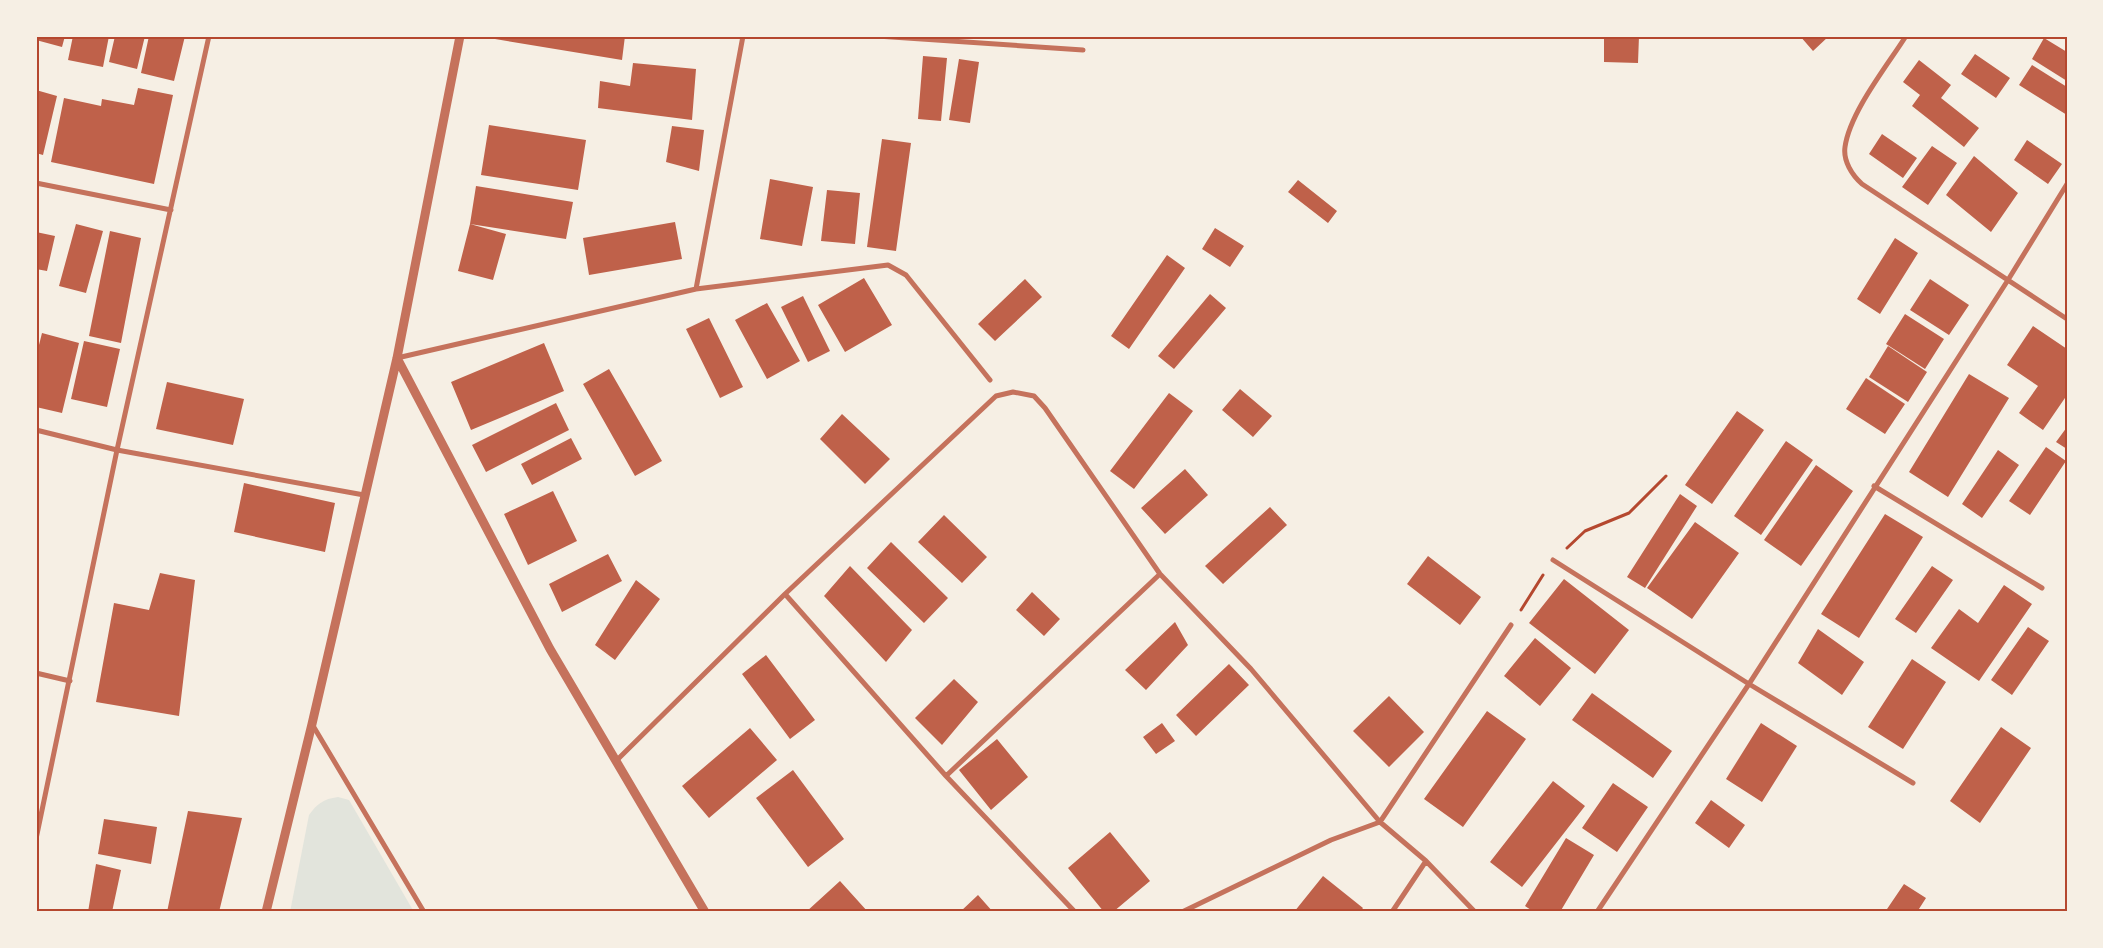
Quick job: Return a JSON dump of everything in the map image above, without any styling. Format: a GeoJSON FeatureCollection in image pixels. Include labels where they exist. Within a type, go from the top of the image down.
{"type":"FeatureCollection","features":[{"type":"Feature","properties":{"kind":"street"},"geometry":{"type":"LineString","coordinates":[[36,838],[117,450],[209,36]]}},
{"type":"Feature","properties":{"kind":"street"},"geometry":{"type":"LineString","coordinates":[[266,912],[312,724],[397,358],[460,36]]}},
{"type":"Feature","properties":{"kind":"street"},"geometry":{"type":"LineString","coordinates":[[696,289],[743,36]]}},
{"type":"Feature","properties":{"kind":"street"},"geometry":{"type":"LineString","coordinates":[[877,36],[1083,50]]}},
{"type":"Feature","properties":{"kind":"street"},"geometry":{"type":"LineString","coordinates":[[1906,36],[1855,115],[1845,148],[1850,173],[1862,184],[2067,318]]}},
{"type":"Feature","properties":{"kind":"street"},"geometry":{"type":"LineString","coordinates":[[36,183],[171,210]]}},
{"type":"Feature","properties":{"kind":"street"},"geometry":{"type":"LineString","coordinates":[[1597,912],[1750,684],[1874,486],[2008,280],[2067,184]]}},
{"type":"Feature","properties":{"kind":"street"},"geometry":{"type":"LineString","coordinates":[[397,358],[696,289],[888,265],[906,275],[990,380]]}},
{"type":"Feature","properties":{"kind":"street"},"geometry":{"type":"LineString","coordinates":[[397,358],[550,649],[705,912]]}},
{"type":"Feature","properties":{"kind":"street"},"geometry":{"type":"LineString","coordinates":[[616,761],[785,594],[996,396],[1012,392],[1034,396],[1045,408],[1160,574],[1251,669],[1380,822],[1426,861],[1475,912]]}},
{"type":"Feature","properties":{"kind":"street"},"geometry":{"type":"LineString","coordinates":[[36,430],[117,450],[364,495]]}},
{"type":"Feature","properties":{"kind":"street"},"geometry":{"type":"LineString","coordinates":[[1874,486],[2042,588]]}},
{"type":"Feature","properties":{"kind":"street"},"geometry":{"type":"LineString","coordinates":[[1553,560],[1750,684],[1913,783]]}},
{"type":"Feature","properties":{"kind":"street"},"geometry":{"type":"LineString","coordinates":[[946,776],[1160,574]]}},
{"type":"Feature","properties":{"kind":"street"},"geometry":{"type":"LineString","coordinates":[[785,594],[946,776],[1075,912]]}},
{"type":"Feature","properties":{"kind":"street"},"geometry":{"type":"LineString","coordinates":[[1182,912],[1331,840],[1380,822],[1511,625]]}},
{"type":"Feature","properties":{"kind":"street"},"geometry":{"type":"LineString","coordinates":[[36,673],[70,681]]}},
{"type":"Feature","properties":{"kind":"street"},"geometry":{"type":"LineString","coordinates":[[312,724],[424,912]]}},
{"type":"Feature","properties":{"kind":"street"},"geometry":{"type":"LineString","coordinates":[[1392,912],[1426,861]]}},
{"type":"Feature","properties":{"kind":"path"},"geometry":{"type":"LineString","coordinates":[[1511,625],[1553,560],[1585,532],[1628,512],[1666,476]]}},
{"type":"Feature","properties":{"kind":"shaded area"},"geometry":{"type":"Polygon","coordinates":[[[338,797],[349,800],[414,912],[290,912],[309,815],[321,803],[338,797]]]}},
{"type":"Feature","properties":{"kind":"building"},"geometry":{"type":"Polygon","coordinates":[[[36,36],[65,36],[62,47],[36,40],[36,36]]]}},
{"type":"Feature","properties":{"kind":"building"},"geometry":{"type":"Polygon","coordinates":[[[73,36],[109,36],[103,67],[68,60],[73,36]]]}},
{"type":"Feature","properties":{"kind":"building"},"geometry":{"type":"Polygon","coordinates":[[[115,36],[145,36],[137,69],[109,62],[115,36]]]}},
{"type":"Feature","properties":{"kind":"building"},"geometry":{"type":"Polygon","coordinates":[[[149,36],[185,36],[174,81],[141,73],[149,36]]]}},
{"type":"Feature","properties":{"kind":"building"},"geometry":{"type":"Polygon","coordinates":[[[496,36],[625,36],[622,60],[495,39],[496,36]]]}},
{"type":"Feature","properties":{"kind":"building"},"geometry":{"type":"Polygon","coordinates":[[[1604,36],[1639,36],[1638,63],[1604,62],[1604,36]]]}},
{"type":"Feature","properties":{"kind":"building"},"geometry":{"type":"Polygon","coordinates":[[[1800,36],[1829,36],[1813,51],[1800,36]]]}},
{"type":"Feature","properties":{"kind":"building"},"geometry":{"type":"Polygon","coordinates":[[[2044,38],[2067,52],[2067,81],[2032,59],[2044,38]]]}},
{"type":"Feature","properties":{"kind":"building"},"geometry":{"type":"Polygon","coordinates":[[[1975,54],[2010,78],[1996,98],[1961,74],[1975,54]]]}},
{"type":"Feature","properties":{"kind":"building"},"geometry":{"type":"Polygon","coordinates":[[[923,56],[947,58],[941,121],[918,119],[923,56]]]}},
{"type":"Feature","properties":{"kind":"building"},"geometry":{"type":"Polygon","coordinates":[[[959,59],[979,62],[970,123],[949,120],[959,59]]]}},
{"type":"Feature","properties":{"kind":"building"},"geometry":{"type":"Polygon","coordinates":[[[1919,60],[1951,85],[1941,98],[1979,128],[1964,147],[1912,106],[1920,95],[1903,82],[1919,60]]]}},
{"type":"Feature","properties":{"kind":"building"},"geometry":{"type":"Polygon","coordinates":[[[633,63],[696,69],[692,120],[598,108],[600,81],[630,86],[633,63]]]}},
{"type":"Feature","properties":{"kind":"building"},"geometry":{"type":"Polygon","coordinates":[[[2032,65],[2067,87],[2067,115],[2019,85],[2032,65]]]}},
{"type":"Feature","properties":{"kind":"building"},"geometry":{"type":"Polygon","coordinates":[[[138,88],[173,95],[154,184],[51,162],[64,98],[101,106],[102,99],[134,105],[138,88]]]}},
{"type":"Feature","properties":{"kind":"building"},"geometry":{"type":"Polygon","coordinates":[[[36,90],[57,96],[43,155],[36,153],[36,90]]]}},
{"type":"Feature","properties":{"kind":"building"},"geometry":{"type":"Polygon","coordinates":[[[489,125],[586,140],[578,190],[481,175],[489,125]]]}},
{"type":"Feature","properties":{"kind":"building"},"geometry":{"type":"Polygon","coordinates":[[[672,126],[704,130],[699,171],[666,162],[672,126]]]}},
{"type":"Feature","properties":{"kind":"building"},"geometry":{"type":"Polygon","coordinates":[[[1882,134],[1917,158],[1903,178],[1869,154],[1882,134]]]}},
{"type":"Feature","properties":{"kind":"building"},"geometry":{"type":"Polygon","coordinates":[[[882,139],[911,143],[896,251],[867,247],[882,139]]]}},
{"type":"Feature","properties":{"kind":"building"},"geometry":{"type":"Polygon","coordinates":[[[2027,140],[2062,164],[2048,184],[2014,160],[2027,140]]]}},
{"type":"Feature","properties":{"kind":"building"},"geometry":{"type":"Polygon","coordinates":[[[1932,146],[1957,163],[1928,205],[1902,187],[1932,146]]]}},
{"type":"Feature","properties":{"kind":"building"},"geometry":{"type":"Polygon","coordinates":[[[1974,156],[2018,193],[1991,232],[1946,195],[1974,156]]]}},
{"type":"Feature","properties":{"kind":"building"},"geometry":{"type":"Polygon","coordinates":[[[770,179],[813,187],[802,246],[760,239],[770,179]]]}},
{"type":"Feature","properties":{"kind":"building"},"geometry":{"type":"Polygon","coordinates":[[[1298,180],[1337,211],[1328,223],[1288,192],[1298,180]]]}},
{"type":"Feature","properties":{"kind":"building"},"geometry":{"type":"Polygon","coordinates":[[[476,186],[573,202],[566,239],[470,224],[476,186]]]}},
{"type":"Feature","properties":{"kind":"building"},"geometry":{"type":"Polygon","coordinates":[[[827,190],[860,193],[855,244],[821,241],[827,190]]]}},
{"type":"Feature","properties":{"kind":"building"},"geometry":{"type":"Polygon","coordinates":[[[675,222],[682,259],[589,275],[583,238],[675,222]]]}},
{"type":"Feature","properties":{"kind":"building"},"geometry":{"type":"Polygon","coordinates":[[[76,224],[103,231],[86,293],[59,286],[76,224]]]}},
{"type":"Feature","properties":{"kind":"building"},"geometry":{"type":"Polygon","coordinates":[[[470,224],[506,234],[493,280],[458,271],[470,224]]]}},
{"type":"Feature","properties":{"kind":"building"},"geometry":{"type":"Polygon","coordinates":[[[1215,228],[1244,246],[1230,267],[1202,249],[1215,228]]]}},
{"type":"Feature","properties":{"kind":"building"},"geometry":{"type":"Polygon","coordinates":[[[110,231],[141,238],[121,343],[89,336],[110,231]]]}},
{"type":"Feature","properties":{"kind":"building"},"geometry":{"type":"Polygon","coordinates":[[[36,232],[55,236],[47,271],[36,269],[36,232]]]}},
{"type":"Feature","properties":{"kind":"building"},"geometry":{"type":"Polygon","coordinates":[[[1895,238],[1918,253],[1880,314],[1857,299],[1895,238]]]}},
{"type":"Feature","properties":{"kind":"building"},"geometry":{"type":"Polygon","coordinates":[[[1167,255],[1185,268],[1129,349],[1111,336],[1167,255]]]}},
{"type":"Feature","properties":{"kind":"building"},"geometry":{"type":"Polygon","coordinates":[[[864,278],[892,325],[845,352],[818,305],[864,278]]]}},
{"type":"Feature","properties":{"kind":"building"},"geometry":{"type":"Polygon","coordinates":[[[1025,279],[1042,297],[995,341],[978,324],[1025,279]]]}},
{"type":"Feature","properties":{"kind":"building"},"geometry":{"type":"Polygon","coordinates":[[[1930,279],[1969,305],[1949,335],[1910,310],[1930,279]]]}},
{"type":"Feature","properties":{"kind":"building"},"geometry":{"type":"Polygon","coordinates":[[[1210,294],[1226,308],[1174,369],[1158,356],[1210,294]]]}},
{"type":"Feature","properties":{"kind":"building"},"geometry":{"type":"Polygon","coordinates":[[[803,296],[830,351],[808,362],[781,307],[803,296]]]}},
{"type":"Feature","properties":{"kind":"building"},"geometry":{"type":"Polygon","coordinates":[[[767,303],[800,361],[767,379],[735,320],[767,303]]]}},
{"type":"Feature","properties":{"kind":"building"},"geometry":{"type":"Polygon","coordinates":[[[1905,314],[1944,339],[1925,369],[1886,344],[1905,314]]]}},
{"type":"Feature","properties":{"kind":"building"},"geometry":{"type":"Polygon","coordinates":[[[709,318],[743,387],[720,398],[686,329],[709,318]]]}},
{"type":"Feature","properties":{"kind":"building"},"geometry":{"type":"Polygon","coordinates":[[[2033,326],[2067,349],[2067,395],[2043,430],[2019,413],[2038,386],[2007,365],[2033,326]]]}},
{"type":"Feature","properties":{"kind":"building"},"geometry":{"type":"Polygon","coordinates":[[[42,333],[79,343],[62,413],[36,407],[36,357],[42,333]]]}},
{"type":"Feature","properties":{"kind":"building"},"geometry":{"type":"Polygon","coordinates":[[[84,341],[120,349],[107,407],[71,399],[84,341]]]}},
{"type":"Feature","properties":{"kind":"building"},"geometry":{"type":"Polygon","coordinates":[[[544,343],[564,391],[471,430],[451,382],[544,343]]]}},
{"type":"Feature","properties":{"kind":"building"},"geometry":{"type":"Polygon","coordinates":[[[1888,346],[1927,372],[1908,402],[1869,377],[1888,346]]]}},
{"type":"Feature","properties":{"kind":"building"},"geometry":{"type":"Polygon","coordinates":[[[609,369],[662,461],[635,476],[583,384],[609,369]]]}},
{"type":"Feature","properties":{"kind":"building"},"geometry":{"type":"Polygon","coordinates":[[[1969,374],[2009,398],[1948,497],[1909,472],[1969,374]]]}},
{"type":"Feature","properties":{"kind":"building"},"geometry":{"type":"Polygon","coordinates":[[[1866,378],[1905,404],[1885,434],[1846,409],[1866,378]]]}},
{"type":"Feature","properties":{"kind":"building"},"geometry":{"type":"Polygon","coordinates":[[[167,382],[244,399],[233,445],[156,429],[167,382]]]}},
{"type":"Feature","properties":{"kind":"building"},"geometry":{"type":"Polygon","coordinates":[[[1240,389],[1272,416],[1253,437],[1222,410],[1240,389]]]}},
{"type":"Feature","properties":{"kind":"building"},"geometry":{"type":"Polygon","coordinates":[[[1169,393],[1193,411],[1134,489],[1110,471],[1169,393]]]}},
{"type":"Feature","properties":{"kind":"building"},"geometry":{"type":"Polygon","coordinates":[[[556,403],[569,430],[486,472],[472,445],[556,403]]]}},
{"type":"Feature","properties":{"kind":"building"},"geometry":{"type":"Polygon","coordinates":[[[1737,411],[1764,430],[1712,504],[1685,485],[1737,411]]]}},
{"type":"Feature","properties":{"kind":"building"},"geometry":{"type":"Polygon","coordinates":[[[842,414],[890,459],[865,484],[820,439],[842,414]]]}},
{"type":"Feature","properties":{"kind":"building"},"geometry":{"type":"Polygon","coordinates":[[[2067,427],[2067,449],[2056,442],[2067,427]]]}},
{"type":"Feature","properties":{"kind":"building"},"geometry":{"type":"Polygon","coordinates":[[[571,438],[582,459],[532,485],[521,464],[571,438]]]}},
{"type":"Feature","properties":{"kind":"building"},"geometry":{"type":"Polygon","coordinates":[[[1786,441],[1813,460],[1761,535],[1734,516],[1786,441]]]}},
{"type":"Feature","properties":{"kind":"building"},"geometry":{"type":"Polygon","coordinates":[[[2046,447],[2066,461],[2030,515],[2009,501],[2046,447]]]}},
{"type":"Feature","properties":{"kind":"building"},"geometry":{"type":"Polygon","coordinates":[[[1998,450],[2019,465],[1982,518],[1962,504],[1998,450]]]}},
{"type":"Feature","properties":{"kind":"building"},"geometry":{"type":"Polygon","coordinates":[[[1816,465],[1853,491],[1801,566],[1764,540],[1816,465]]]}},
{"type":"Feature","properties":{"kind":"building"},"geometry":{"type":"Polygon","coordinates":[[[1185,469],[1208,495],[1165,534],[1141,508],[1185,469]]]}},
{"type":"Feature","properties":{"kind":"building"},"geometry":{"type":"Polygon","coordinates":[[[244,483],[335,503],[325,552],[234,532],[244,483]]]}},
{"type":"Feature","properties":{"kind":"building"},"geometry":{"type":"Polygon","coordinates":[[[553,491],[577,541],[528,565],[504,514],[553,491]]]}},
{"type":"Feature","properties":{"kind":"building"},"geometry":{"type":"Polygon","coordinates":[[[1680,494],[1697,506],[1645,588],[1627,577],[1680,494]]]}},
{"type":"Feature","properties":{"kind":"building"},"geometry":{"type":"Polygon","coordinates":[[[1270,507],[1287,525],[1223,584],[1205,566],[1270,507]]]}},
{"type":"Feature","properties":{"kind":"building"},"geometry":{"type":"Polygon","coordinates":[[[1885,514],[1923,537],[1859,638],[1821,614],[1885,514]]]}},
{"type":"Feature","properties":{"kind":"building"},"geometry":{"type":"Polygon","coordinates":[[[944,515],[987,557],[962,583],[918,542],[944,515]]]}},
{"type":"Feature","properties":{"kind":"building"},"geometry":{"type":"Polygon","coordinates":[[[1695,522],[1739,553],[1692,619],[1647,588],[1695,522]]]}},
{"type":"Feature","properties":{"kind":"building"},"geometry":{"type":"Polygon","coordinates":[[[891,542],[948,598],[924,623],[867,568],[891,542]]]}},
{"type":"Feature","properties":{"kind":"building"},"geometry":{"type":"Polygon","coordinates":[[[608,554],[622,581],[562,612],[549,584],[608,554]]]}},
{"type":"Feature","properties":{"kind":"building"},"geometry":{"type":"Polygon","coordinates":[[[1428,556],[1481,597],[1460,625],[1407,584],[1428,556]]]}},
{"type":"Feature","properties":{"kind":"building"},"geometry":{"type":"Polygon","coordinates":[[[850,566],[912,630],[886,662],[824,596],[850,566]]]}},
{"type":"Feature","properties":{"kind":"building"},"geometry":{"type":"Polygon","coordinates":[[[1932,566],[1953,580],[1916,633],[1895,619],[1932,566]]]}},
{"type":"Feature","properties":{"kind":"building"},"geometry":{"type":"Polygon","coordinates":[[[160,573],[195,580],[179,716],[96,702],[114,603],[149,610],[160,573]]]}},
{"type":"Feature","properties":{"kind":"building"},"geometry":{"type":"Polygon","coordinates":[[[1564,579],[1629,630],[1595,674],[1529,623],[1564,579]]]}},
{"type":"Feature","properties":{"kind":"building"},"geometry":{"type":"Polygon","coordinates":[[[636,580],[660,599],[615,660],[595,645],[636,580]]]}},
{"type":"Feature","properties":{"kind":"building"},"geometry":{"type":"Polygon","coordinates":[[[2004,585],[2032,604],[1979,681],[1931,648],[1959,609],[1978,623],[2004,585]]]}},
{"type":"Feature","properties":{"kind":"building"},"geometry":{"type":"Polygon","coordinates":[[[1032,592],[1060,619],[1044,636],[1016,610],[1032,592]]]}},
{"type":"Feature","properties":{"kind":"building"},"geometry":{"type":"Polygon","coordinates":[[[1175,622],[1188,645],[1146,690],[1125,670],[1175,622]]]}},
{"type":"Feature","properties":{"kind":"building"},"geometry":{"type":"Polygon","coordinates":[[[2028,627],[2049,641],[2012,695],[1991,680],[2028,627]]]}},
{"type":"Feature","properties":{"kind":"building"},"geometry":{"type":"Polygon","coordinates":[[[1818,629],[1864,662],[1842,695],[1798,663],[1818,629]]]}},
{"type":"Feature","properties":{"kind":"building"},"geometry":{"type":"Polygon","coordinates":[[[1535,638],[1571,668],[1540,706],[1504,676],[1535,638]]]}},
{"type":"Feature","properties":{"kind":"building"},"geometry":{"type":"Polygon","coordinates":[[[766,655],[815,720],[790,739],[742,674],[766,655]]]}},
{"type":"Feature","properties":{"kind":"building"},"geometry":{"type":"Polygon","coordinates":[[[1912,659],[1946,682],[1903,749],[1868,727],[1912,659]]]}},
{"type":"Feature","properties":{"kind":"building"},"geometry":{"type":"Polygon","coordinates":[[[1229,664],[1249,685],[1196,736],[1176,715],[1229,664]]]}},
{"type":"Feature","properties":{"kind":"building"},"geometry":{"type":"Polygon","coordinates":[[[954,679],[978,702],[942,745],[915,718],[954,679]]]}},
{"type":"Feature","properties":{"kind":"building"},"geometry":{"type":"Polygon","coordinates":[[[1592,693],[1672,751],[1653,778],[1572,720],[1592,693]]]}},
{"type":"Feature","properties":{"kind":"building"},"geometry":{"type":"Polygon","coordinates":[[[1389,696],[1424,732],[1389,767],[1353,731],[1389,696]]]}},
{"type":"Feature","properties":{"kind":"building"},"geometry":{"type":"Polygon","coordinates":[[[1487,711],[1526,739],[1463,827],[1424,799],[1487,711]]]}},
{"type":"Feature","properties":{"kind":"building"},"geometry":{"type":"Polygon","coordinates":[[[1162,723],[1175,741],[1156,754],[1143,737],[1162,723]]]}},
{"type":"Feature","properties":{"kind":"building"},"geometry":{"type":"Polygon","coordinates":[[[1761,723],[1797,746],[1762,802],[1726,779],[1761,723]]]}},
{"type":"Feature","properties":{"kind":"building"},"geometry":{"type":"Polygon","coordinates":[[[2001,727],[2031,748],[1980,823],[1950,801],[2001,727]]]}},
{"type":"Feature","properties":{"kind":"building"},"geometry":{"type":"Polygon","coordinates":[[[750,728],[777,760],[709,818],[682,786],[750,728]]]}},
{"type":"Feature","properties":{"kind":"building"},"geometry":{"type":"Polygon","coordinates":[[[997,739],[1028,777],[991,810],[959,770],[997,739]]]}},
{"type":"Feature","properties":{"kind":"building"},"geometry":{"type":"Polygon","coordinates":[[[793,770],[844,839],[808,867],[756,798],[793,770]]]}},
{"type":"Feature","properties":{"kind":"building"},"geometry":{"type":"Polygon","coordinates":[[[1553,781],[1585,806],[1522,887],[1490,862],[1553,781]]]}},
{"type":"Feature","properties":{"kind":"building"},"geometry":{"type":"Polygon","coordinates":[[[1613,783],[1648,807],[1617,852],[1582,828],[1613,783]]]}},
{"type":"Feature","properties":{"kind":"building"},"geometry":{"type":"Polygon","coordinates":[[[1711,800],[1745,825],[1729,848],[1695,823],[1711,800]]]}},
{"type":"Feature","properties":{"kind":"building"},"geometry":{"type":"Polygon","coordinates":[[[188,811],[242,818],[219,912],[167,912],[188,811]]]}},
{"type":"Feature","properties":{"kind":"building"},"geometry":{"type":"Polygon","coordinates":[[[104,819],[157,827],[151,864],[98,854],[104,819]]]}},
{"type":"Feature","properties":{"kind":"building"},"geometry":{"type":"Polygon","coordinates":[[[1110,832],[1150,881],[1113,912],[1104,912],[1068,868],[1110,832]]]}},
{"type":"Feature","properties":{"kind":"building"},"geometry":{"type":"Polygon","coordinates":[[[1566,838],[1594,855],[1560,912],[1534,912],[1525,906],[1566,838]]]}},
{"type":"Feature","properties":{"kind":"building"},"geometry":{"type":"Polygon","coordinates":[[[96,864],[121,870],[112,912],[88,912],[96,864]]]}},
{"type":"Feature","properties":{"kind":"building"},"geometry":{"type":"Polygon","coordinates":[[[1323,876],[1363,908],[1360,912],[1294,912],[1323,876]]]}},
{"type":"Feature","properties":{"kind":"building"},"geometry":{"type":"Polygon","coordinates":[[[840,881],[868,912],[806,912],[840,881]]]}},
{"type":"Feature","properties":{"kind":"building"},"geometry":{"type":"Polygon","coordinates":[[[1904,884],[1926,898],[1917,912],[1885,912],[1904,884]]]}},
{"type":"Feature","properties":{"kind":"building"},"geometry":{"type":"Polygon","coordinates":[[[978,895],[993,912],[960,912],[978,895]]]}}]}
